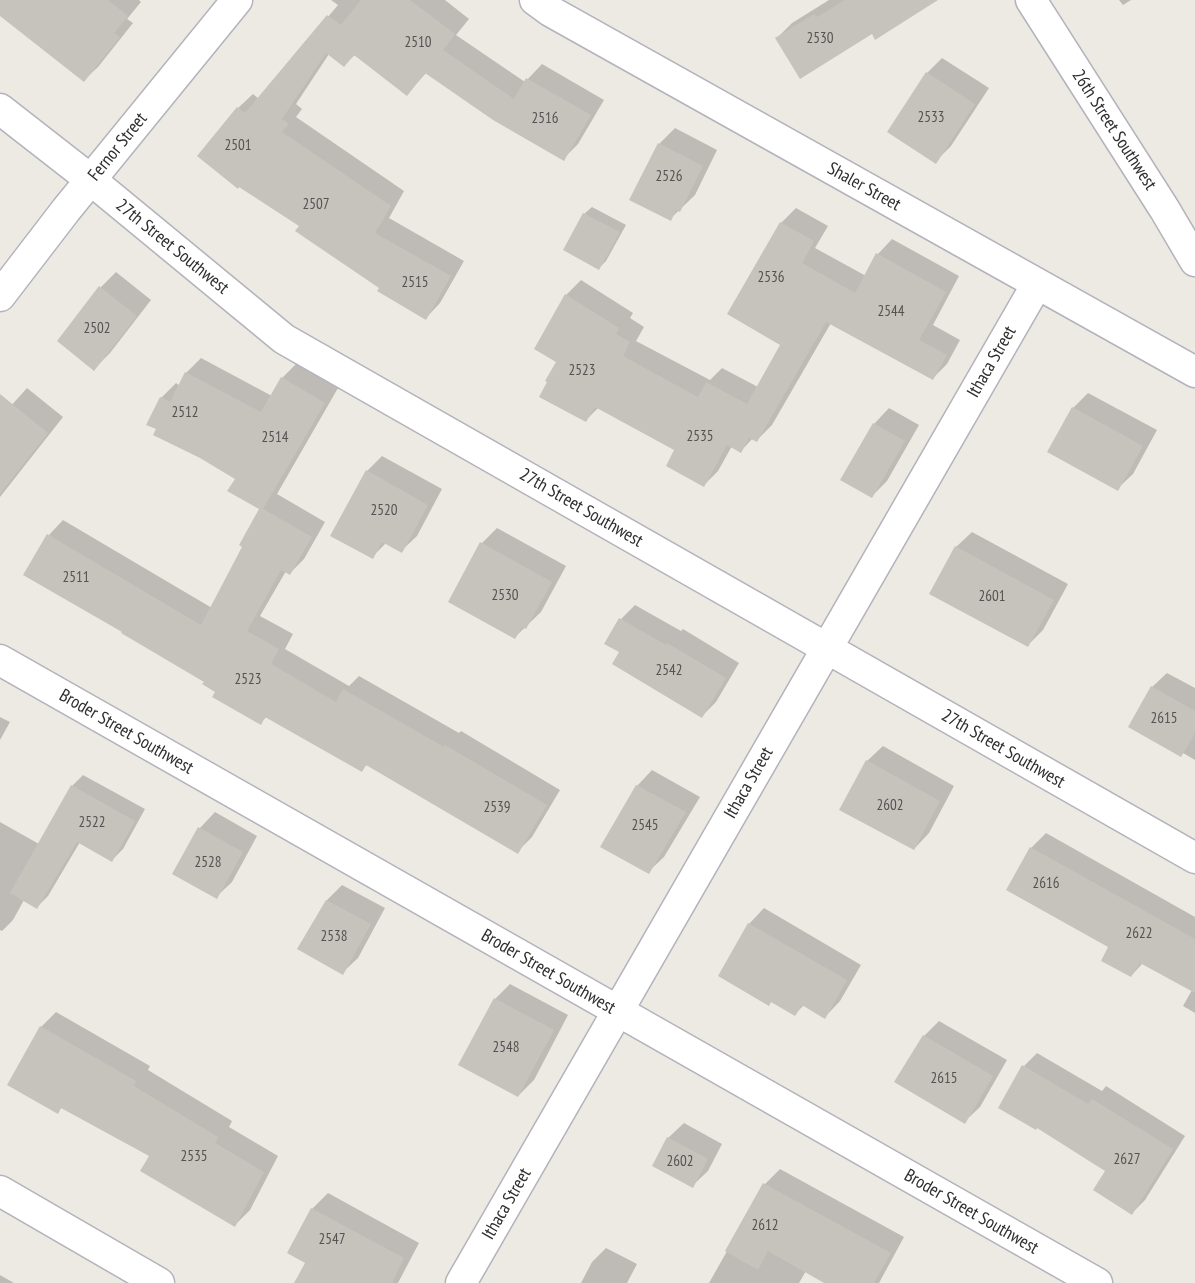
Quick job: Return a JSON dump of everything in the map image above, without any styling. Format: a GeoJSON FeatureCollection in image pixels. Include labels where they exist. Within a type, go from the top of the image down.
{"type":"FeatureCollection","features":[{"type":"Feature","properties":{"kind":"street","name":"Fernor Street"},"geometry":{"type":"LineString","coordinates":[[0,296],[237,0]]}},
{"type":"Feature","properties":{"kind":"street","name":"Shaler Street"},"geometry":{"type":"LineString","coordinates":[[535,0],[571,23],[1195,372]]}},
{"type":"Feature","properties":{"kind":"street","name":"26th Street Southwest"},"geometry":{"type":"LineString","coordinates":[[1031,0],[1159,200],[1195,261]]}},
{"type":"Feature","properties":{"kind":"street","name":"27th Street Southwest"},"geometry":{"type":"LineString","coordinates":[[0,109],[91,180],[284,339],[1195,858]]}},
{"type":"Feature","properties":{"kind":"street","name":"Ithaca Street"},"geometry":{"type":"LineString","coordinates":[[461,1283],[1037,284]]}},
{"type":"Feature","properties":{"kind":"street","name":"Broder Street Southwest"},"geometry":{"type":"LineString","coordinates":[[0,660],[1097,1283]]}},
{"type":"Feature","properties":{"kind":"street"},"geometry":{"type":"LineString","coordinates":[[0,1191],[159,1283]]}},
{"type":"Feature","properties":{"kind":"building"},"geometry":{"type":"Polygon","coordinates":[[[0,0],[108,0],[128,16],[114,33],[120,37],[84,82],[0,16],[0,0]]]}},
{"type":"Feature","properties":{"kind":"building"},"geometry":{"type":"Polygon","coordinates":[[[361,0],[410,0],[455,34],[443,50],[514,99],[526,78],[591,115],[564,161],[493,120],[425,73],[407,96],[354,55],[344,67],[326,53],[282,119],[289,124],[282,132],[391,206],[375,233],[451,276],[426,320],[377,291],[379,288],[295,231],[299,226],[239,187],[238,189],[197,156],[237,107],[245,113],[327,15],[341,25],[361,0]]]}},
{"type":"Feature","properties":{"kind":"building"},"geometry":{"type":"Polygon","coordinates":[[[845,0],[938,0],[875,40],[872,34],[800,79],[775,38],[814,14],[817,17],[845,0]]]}},
{"type":"Feature","properties":{"kind":"building"},"geometry":{"type":"Polygon","coordinates":[[[926,72],[975,104],[936,164],[887,132],[926,72]]]}},
{"type":"Feature","properties":{"kind":"building"},"geometry":{"type":"Polygon","coordinates":[[[658,143],[703,166],[680,212],[676,210],[671,221],[629,200],[658,143]]]}},
{"type":"Feature","properties":{"kind":"building"},"geometry":{"type":"Polygon","coordinates":[[[583,213],[620,232],[599,270],[563,250],[583,213]]]}},
{"type":"Feature","properties":{"kind":"building"},"geometry":{"type":"Polygon","coordinates":[[[780,222],[814,241],[802,263],[855,293],[876,253],[946,292],[919,340],[947,355],[933,380],[826,322],[757,442],[749,438],[741,453],[727,445],[704,487],[666,466],[674,450],[595,407],[586,422],[539,397],[556,362],[534,349],[565,294],[619,328],[616,334],[630,342],[623,356],[698,397],[706,382],[747,404],[780,345],[727,314],[780,222]]]}},
{"type":"Feature","properties":{"kind":"building"},"geometry":{"type":"Polygon","coordinates":[[[99,286],[137,316],[94,371],[57,341],[99,286]]]}},
{"type":"Feature","properties":{"kind":"building"},"geometry":{"type":"Polygon","coordinates":[[[185,372],[261,412],[281,377],[325,403],[263,509],[312,537],[290,575],[281,570],[247,631],[279,649],[271,664],[336,702],[343,689],[547,805],[518,854],[366,765],[362,772],[265,717],[261,725],[212,697],[215,692],[202,684],[204,682],[23,575],[47,534],[201,625],[259,509],[227,491],[235,479],[200,458],[153,435],[156,429],[146,425],[160,397],[170,402],[185,372]]]}},
{"type":"Feature","properties":{"kind":"building"},"geometry":{"type":"Polygon","coordinates":[[[0,394],[48,433],[0,494],[0,394]]]}},
{"type":"Feature","properties":{"kind":"building"},"geometry":{"type":"Polygon","coordinates":[[[1072,407],[1143,446],[1118,491],[1047,452],[1072,407]]]}},
{"type":"Feature","properties":{"kind":"building"},"geometry":{"type":"Polygon","coordinates":[[[873,423],[905,441],[872,498],[840,480],[873,423]]]}},
{"type":"Feature","properties":{"kind":"building"},"geometry":{"type":"Polygon","coordinates":[[[366,470],[428,505],[402,553],[382,542],[373,559],[330,536],[366,470]]]}},
{"type":"Feature","properties":{"kind":"building"},"geometry":{"type":"Polygon","coordinates":[[[480,542],[552,582],[526,629],[522,627],[515,639],[448,602],[480,542]]]}},
{"type":"Feature","properties":{"kind":"building"},"geometry":{"type":"Polygon","coordinates":[[[955,546],[1054,600],[1028,647],[929,594],[955,546]]]}},
{"type":"Feature","properties":{"kind":"building"},"geometry":{"type":"Polygon","coordinates":[[[619,618],[726,678],[702,718],[612,664],[619,652],[604,644],[619,618]]]}},
{"type":"Feature","properties":{"kind":"building"},"geometry":{"type":"Polygon","coordinates":[[[1151,686],[1195,711],[1195,733],[1181,757],[1128,727],[1151,686]]]}},
{"type":"Feature","properties":{"kind":"building"},"geometry":{"type":"Polygon","coordinates":[[[866,760],[940,801],[914,850],[839,810],[866,760]]]}},
{"type":"Feature","properties":{"kind":"building"},"geometry":{"type":"Polygon","coordinates":[[[71,785],[135,821],[112,862],[77,842],[37,909],[10,893],[71,785]]]}},
{"type":"Feature","properties":{"kind":"building"},"geometry":{"type":"Polygon","coordinates":[[[636,785],[686,812],[649,874],[600,847],[636,785]]]}},
{"type":"Feature","properties":{"kind":"building"},"geometry":{"type":"Polygon","coordinates":[[[198,827],[243,852],[217,899],[172,874],[198,827]]]}},
{"type":"Feature","properties":{"kind":"building"},"geometry":{"type":"Polygon","coordinates":[[[1030,847],[1195,939],[1195,993],[1140,963],[1131,977],[1101,961],[1108,947],[1006,890],[1030,847]]]}},
{"type":"Feature","properties":{"kind":"building"},"geometry":{"type":"Polygon","coordinates":[[[326,900],[371,924],[343,975],[297,949],[326,900]]]}},
{"type":"Feature","properties":{"kind":"building"},"geometry":{"type":"Polygon","coordinates":[[[748,923],[847,980],[825,1019],[802,1005],[795,1016],[771,1002],[769,1006],[718,976],[748,923]]]}},
{"type":"Feature","properties":{"kind":"building"},"geometry":{"type":"Polygon","coordinates":[[[494,998],[554,1030],[518,1097],[458,1065],[494,998]]]}},
{"type":"Feature","properties":{"kind":"building"},"geometry":{"type":"Polygon","coordinates":[[[40,1026],[136,1081],[134,1086],[218,1137],[215,1143],[264,1172],[235,1227],[140,1171],[149,1156],[61,1108],[58,1114],[7,1085],[40,1026]]]}},
{"type":"Feature","properties":{"kind":"building"},"geometry":{"type":"Polygon","coordinates":[[[923,1035],[993,1076],[965,1124],[894,1082],[923,1035]]]}},
{"type":"Feature","properties":{"kind":"building"},"geometry":{"type":"Polygon","coordinates":[[[1022,1065],[1088,1104],[1092,1099],[1173,1149],[1132,1215],[1093,1190],[1105,1171],[1037,1128],[1036,1130],[998,1108],[1022,1065]]]}},
{"type":"Feature","properties":{"kind":"building"},"geometry":{"type":"Polygon","coordinates":[[[667,1137],[708,1159],[693,1188],[652,1166],[667,1137]]]}},
{"type":"Feature","properties":{"kind":"building"},"geometry":{"type":"Polygon","coordinates":[[[763,1183],[891,1253],[874,1283],[824,1283],[768,1251],[758,1270],[725,1251],[763,1183]]]}},
{"type":"Feature","properties":{"kind":"building"},"geometry":{"type":"Polygon","coordinates":[[[311,1208],[404,1258],[392,1283],[294,1283],[305,1263],[287,1253],[311,1208]]]}}]}
